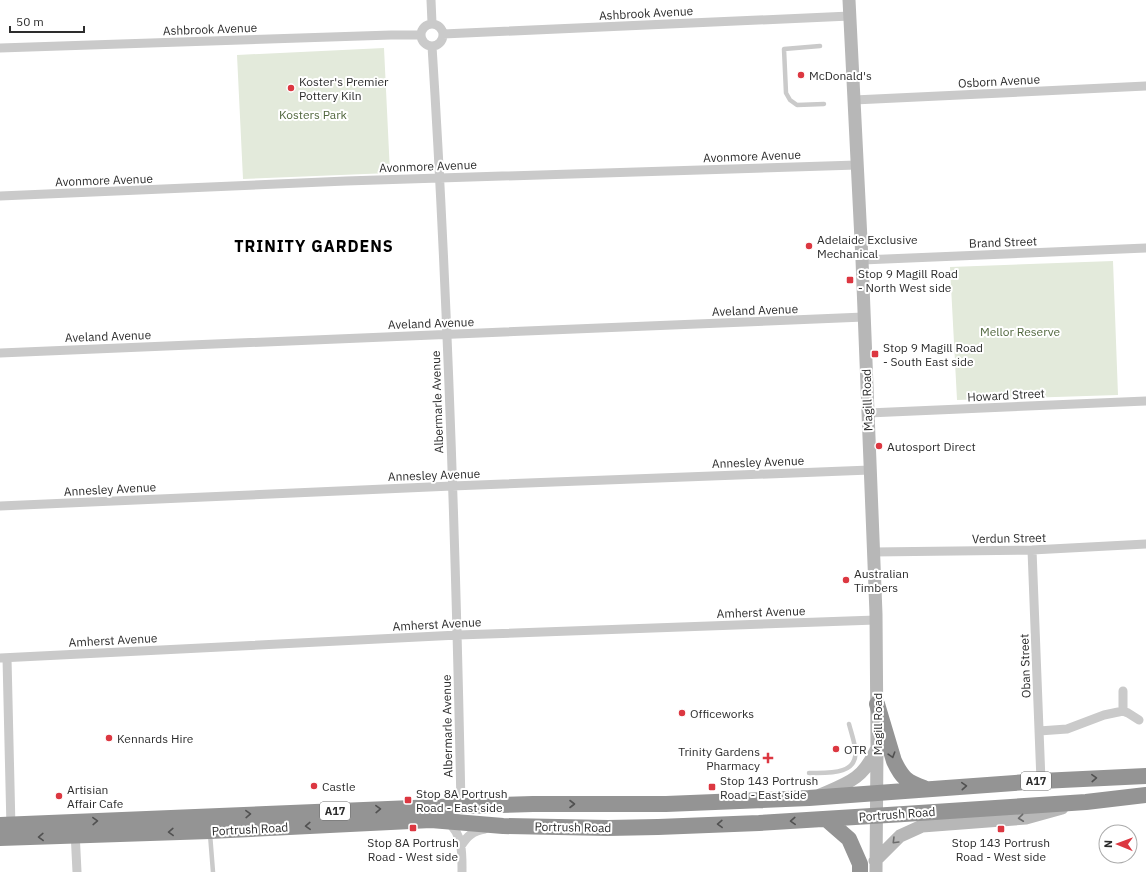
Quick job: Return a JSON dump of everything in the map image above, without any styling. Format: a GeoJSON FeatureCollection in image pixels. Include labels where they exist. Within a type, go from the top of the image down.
{"type":"FeatureCollection","features":[{"type":"Feature","properties":{"kind":"highway"},"geometry":{"type":"LineString","coordinates":[[877,704],[897,768],[910,784],[925,789]]}},
{"type":"Feature","properties":{"kind":"highway","name":"Portrush Road"},"geometry":{"type":"LineString","coordinates":[[6,831],[210,823],[461,806],[533,804],[666,804],[815,797],[1041,781],[1146,776]]}},
{"type":"Feature","properties":{"kind":"highway","name":"Portrush Road"},"geometry":{"type":"LineString","coordinates":[[210,823],[431,820],[503,826],[608,828],[655,827],[826,819],[1086,802],[1146,794]]}},
{"type":"Feature","properties":{"kind":"highway"},"geometry":{"type":"LineString","coordinates":[[431,820],[457,811],[461,806],[474,813],[542,826]]}},
{"type":"Feature","properties":{"kind":"highway"},"geometry":{"type":"LineString","coordinates":[[826,819],[849,839],[860,864],[860,872]]}},
{"type":"Feature","properties":{"kind":"main road","name":"Magill Road"},"geometry":{"type":"LineString","coordinates":[[849,0],[862,260],[876,620],[876,866]]}},
{"type":"Feature","properties":{"kind":"main road"},"geometry":{"type":"LineString","coordinates":[[815,797],[850,782],[864,771],[871,761],[877,746]]}},
{"type":"Feature","properties":{"kind":"main road"},"geometry":{"type":"LineString","coordinates":[[876,866],[900,836],[922,826],[1026,818],[1086,802]]}},
{"type":"Feature","properties":{"kind":"street"},"geometry":{"type":"LineString","coordinates":[[431,0],[432,23]]}},
{"type":"Feature","properties":{"kind":"street","name":"Ashbrook Avenue"},"geometry":{"type":"LineString","coordinates":[[443,34],[850,16]]}},
{"type":"Feature","properties":{"kind":"street"},"geometry":{"type":"LineString","coordinates":[[432,23],[440,27],[443,34],[440,42],[432,46],[424,44],[420,35],[423,27],[432,23]]}},
{"type":"Feature","properties":{"kind":"street","name":"Ashbrook Avenue"},"geometry":{"type":"LineString","coordinates":[[0,48],[420,35]]}},
{"type":"Feature","properties":{"kind":"street","name":"Albermarle Avenue"},"geometry":{"type":"LineString","coordinates":[[432,46],[440,178],[458,635],[461,806]]}},
{"type":"Feature","properties":{"kind":"street","name":"Osborn Avenue"},"geometry":{"type":"LineString","coordinates":[[854,100],[1146,86]]}},
{"type":"Feature","properties":{"kind":"street","name":"Avonmore Avenue"},"geometry":{"type":"LineString","coordinates":[[0,196],[346,181],[857,165]]}},
{"type":"Feature","properties":{"kind":"street","name":"Brand Street"},"geometry":{"type":"LineString","coordinates":[[862,260],[1146,248]]}},
{"type":"Feature","properties":{"kind":"street","name":"Aveland Avenue"},"geometry":{"type":"LineString","coordinates":[[0,352],[864,317]]}},
{"type":"Feature","properties":{"kind":"street","name":"Howard Street"},"geometry":{"type":"LineString","coordinates":[[868,413],[1146,401]]}},
{"type":"Feature","properties":{"kind":"street","name":"Annesley Avenue"},"geometry":{"type":"LineString","coordinates":[[0,506],[452,486],[870,470]]}},
{"type":"Feature","properties":{"kind":"street","name":"Verdun Street"},"geometry":{"type":"LineString","coordinates":[[873,552],[1032,550],[1146,544]]}},
{"type":"Feature","properties":{"kind":"street","name":"Oban Street"},"geometry":{"type":"LineString","coordinates":[[1032,550],[1041,781]]}},
{"type":"Feature","properties":{"kind":"street","name":"Amherst Avenue"},"geometry":{"type":"LineString","coordinates":[[3,658],[458,635],[876,620]]}},
{"type":"Feature","properties":{"kind":"street"},"geometry":{"type":"LineString","coordinates":[[3,658],[9,766],[6,831]]}},
{"type":"Feature","properties":{"kind":"street"},"geometry":{"type":"LineString","coordinates":[[1123,692],[1123,711]]}},
{"type":"Feature","properties":{"kind":"street"},"geometry":{"type":"LineString","coordinates":[[1039,731],[1067,729],[1104,715],[1123,711],[1139,720]]}},
{"type":"Feature","properties":{"kind":"street"},"geometry":{"type":"LineString","coordinates":[[447,821],[452,825],[458,835],[461,846],[462,872]]}},
{"type":"Feature","properties":{"kind":"street"},"geometry":{"type":"LineString","coordinates":[[461,846],[466,838],[473,832],[503,826]]}},
{"type":"Feature","properties":{"kind":"street"},"geometry":{"type":"LineString","coordinates":[[74,829],[77,872]]}},
{"type":"Feature","properties":{"kind":"lane"},"geometry":{"type":"LineString","coordinates":[[820,46],[784,49],[786,93],[790,100],[797,105],[824,104]]}},
{"type":"Feature","properties":{"kind":"lane"},"geometry":{"type":"LineString","coordinates":[[809,773],[832,773],[848,768],[854,760],[856,750],[849,724]]}},
{"type":"Feature","properties":{"kind":"lane"},"geometry":{"type":"LineString","coordinates":[[210,823],[213,872]]}},
{"type":"Feature","properties":{"kind":"green space","name":"Kosters Park"},"geometry":{"type":"Polygon","coordinates":[[[384,48],[390,173],[243,179],[237,55],[384,48]]]}},
{"type":"Feature","properties":{"kind":"green space","name":"Mellor Reserve"},"geometry":{"type":"Polygon","coordinates":[[[1113,261],[1118,395],[957,400],[950,267],[1113,261]]]}},
{"type":"Feature","properties":{"kind":"place","name":"McDonald's"},"geometry":{"type":"Point","coordinates":[801,75]}},
{"type":"Feature","properties":{"kind":"place","name":"Koster's Premier Pottery Kiln"},"geometry":{"type":"Point","coordinates":[291,88]}},
{"type":"Feature","properties":{"kind":"place","name":"Adelaide Exclusive Mechanical"},"geometry":{"type":"Point","coordinates":[809,246]}},
{"type":"Feature","properties":{"kind":"place","name":"Stop 9 Magill Road - North West side"},"geometry":{"type":"Point","coordinates":[850,280]}},
{"type":"Feature","properties":{"kind":"place","name":"Stop 9 Magill Road - South East side"},"geometry":{"type":"Point","coordinates":[875,354]}},
{"type":"Feature","properties":{"kind":"place","name":"Autosport Direct"},"geometry":{"type":"Point","coordinates":[879,446]}},
{"type":"Feature","properties":{"kind":"place","name":"Australian Timbers"},"geometry":{"type":"Point","coordinates":[846,580]}},
{"type":"Feature","properties":{"kind":"place","name":"Officeworks"},"geometry":{"type":"Point","coordinates":[682,713]}},
{"type":"Feature","properties":{"kind":"place","name":"Kennards Hire"},"geometry":{"type":"Point","coordinates":[109,738]}},
{"type":"Feature","properties":{"kind":"place","name":"OTR"},"geometry":{"type":"Point","coordinates":[836,749]}},
{"type":"Feature","properties":{"kind":"place","name":"Trinity Gardens Pharmacy"},"geometry":{"type":"Point","coordinates":[768,758]}},
{"type":"Feature","properties":{"kind":"place","name":"Castle"},"geometry":{"type":"Point","coordinates":[314,786]}},
{"type":"Feature","properties":{"kind":"place","name":"Stop 143 Portrush Road - East side"},"geometry":{"type":"Point","coordinates":[712,787]}},
{"type":"Feature","properties":{"kind":"place","name":"Artisian Affair Cafe"},"geometry":{"type":"Point","coordinates":[59,796]}},
{"type":"Feature","properties":{"kind":"place","name":"Stop 8A Portrush Road - East side"},"geometry":{"type":"Point","coordinates":[408,800]}},
{"type":"Feature","properties":{"kind":"place","name":"Stop 8A Portrush Road - West side"},"geometry":{"type":"Point","coordinates":[413,828]}},
{"type":"Feature","properties":{"kind":"place","name":"Stop 143 Portrush Road - West side"},"geometry":{"type":"Point","coordinates":[1001,829]}},
{"type":"Feature","properties":{"kind":"district","name":"TRINITY GARDENS"},"geometry":{"type":"Point","coordinates":[314,246]}}]}
